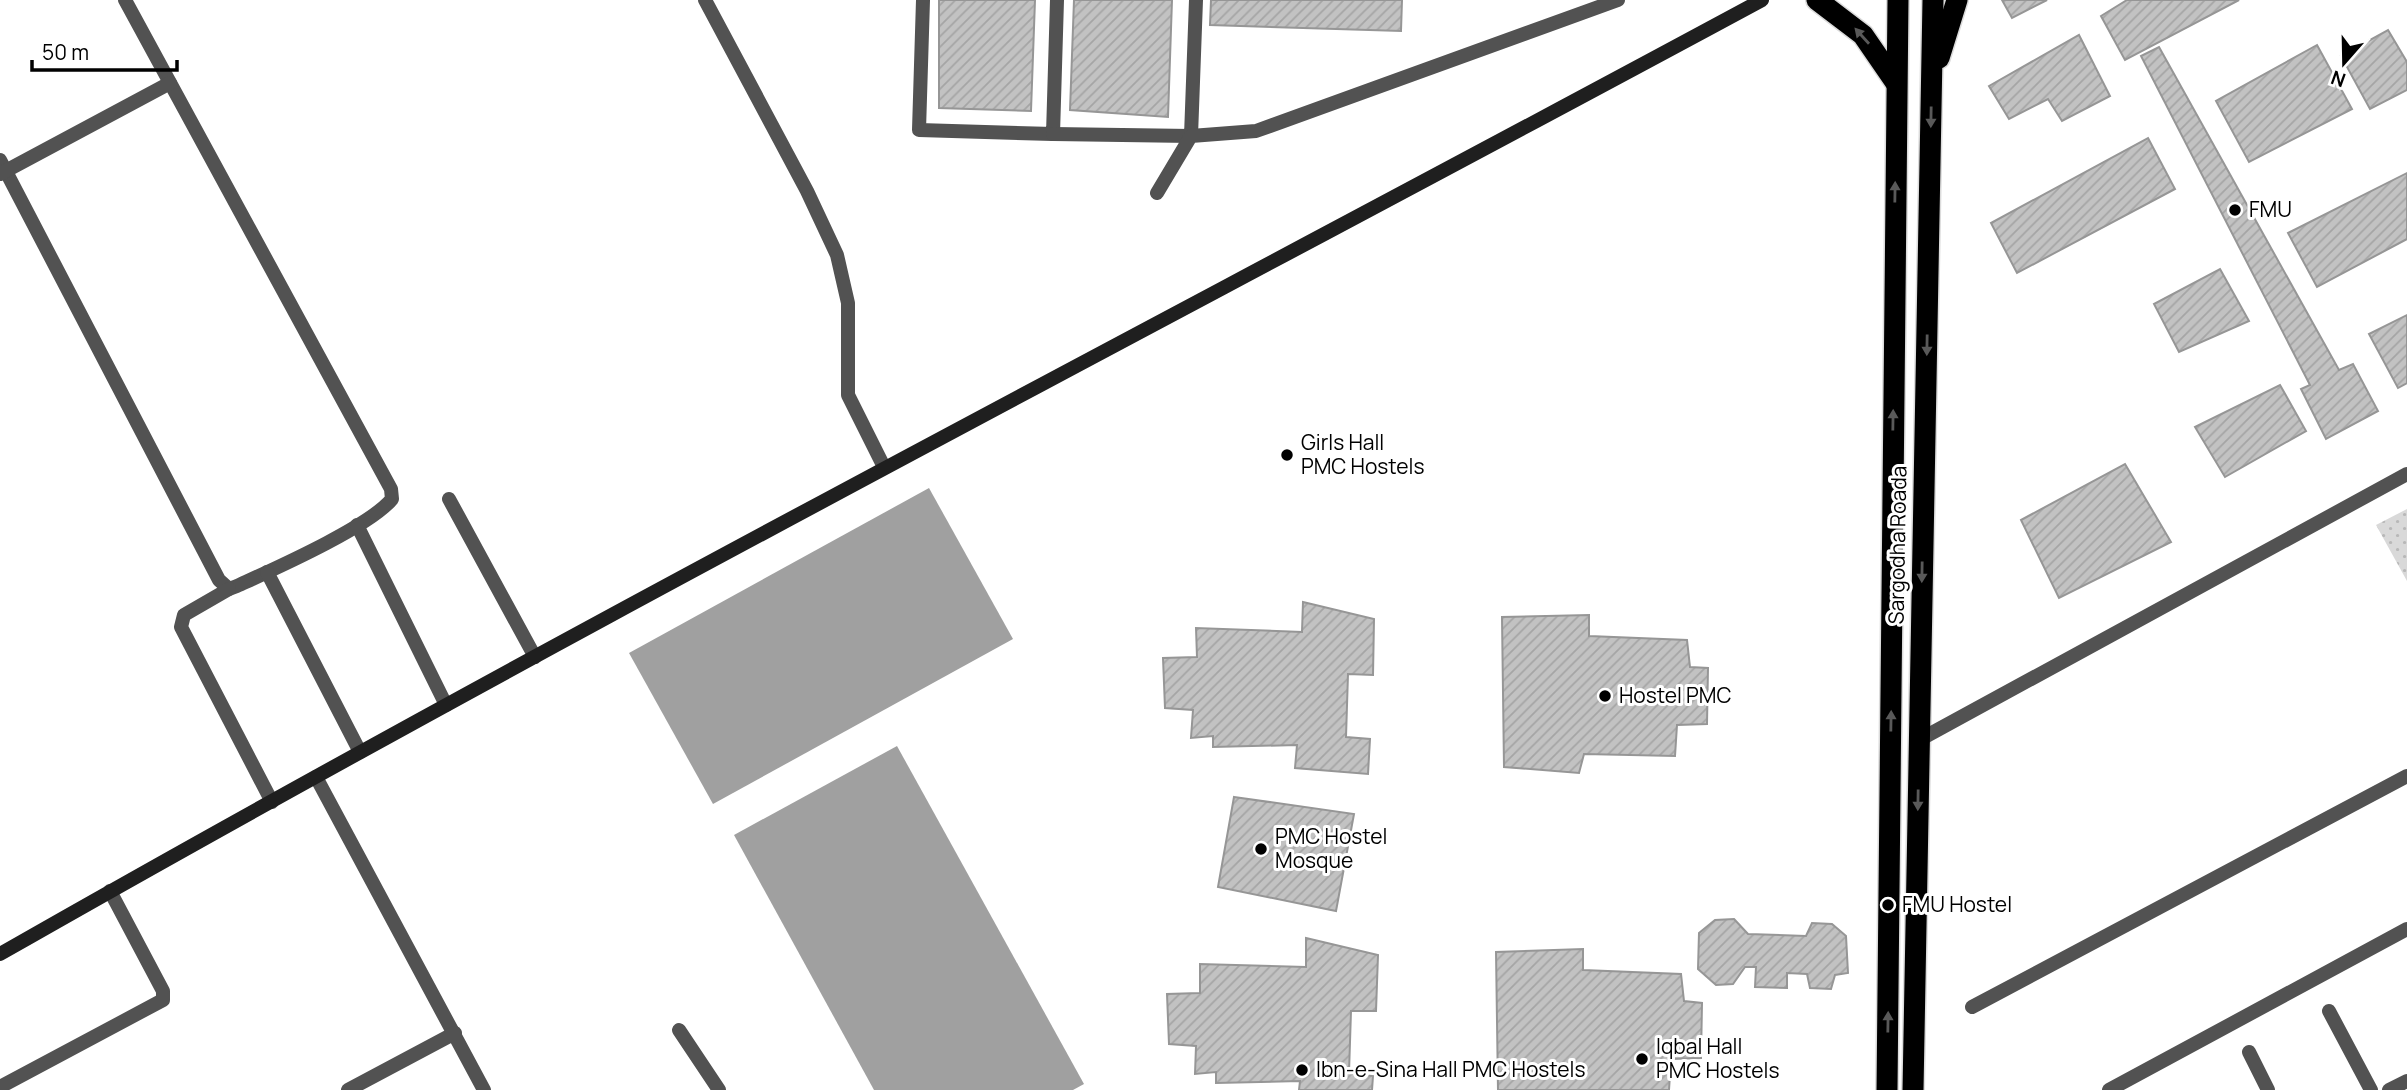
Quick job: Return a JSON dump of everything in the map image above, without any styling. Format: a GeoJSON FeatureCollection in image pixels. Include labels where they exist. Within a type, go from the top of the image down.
{"type":"FeatureCollection","features":[{"type":"Feature","properties":{"kind":"highway"},"geometry":{"type":"LineString","coordinates":[[1817,0],[1863,35],[1896,83]]}},
{"type":"Feature","properties":{"kind":"highway","name":"Sargodha Roada"},"geometry":{"type":"LineString","coordinates":[[1887,1090],[1898,0]]}},
{"type":"Feature","properties":{"kind":"highway","name":"Sargodha Roada"},"geometry":{"type":"LineString","coordinates":[[1913,1090],[1933,0]]}},
{"type":"Feature","properties":{"kind":"highway"},"geometry":{"type":"LineString","coordinates":[[1932,80],[1958,0]]}},
{"type":"Feature","properties":{"kind":"street"},"geometry":{"type":"LineString","coordinates":[[125,0],[391,489],[392,499],[386,506],[357,525],[229,589],[184,615],[181,627],[272,803]]}},
{"type":"Feature","properties":{"kind":"street"},"geometry":{"type":"LineString","coordinates":[[705,0],[807,191],[837,255],[849,303],[848,395],[884,467]]}},
{"type":"Feature","properties":{"kind":"street"},"geometry":{"type":"LineString","coordinates":[[923,0],[919,130],[1191,136],[1256,131],[1618,0]]}},
{"type":"Feature","properties":{"kind":"street"},"geometry":{"type":"LineString","coordinates":[[1053,134],[1057,0]]}},
{"type":"Feature","properties":{"kind":"street"},"geometry":{"type":"LineString","coordinates":[[1157,192],[1191,136],[1196,0]]}},
{"type":"Feature","properties":{"kind":"street"},"geometry":{"type":"LineString","coordinates":[[0,954],[360,752],[884,467],[1762,0]]}},
{"type":"Feature","properties":{"kind":"street"},"geometry":{"type":"LineString","coordinates":[[170,83],[2,168],[219,580],[229,589]]}},
{"type":"Feature","properties":{"kind":"street"},"geometry":{"type":"LineString","coordinates":[[1919,740],[2407,474]]}},
{"type":"Feature","properties":{"kind":"street"},"geometry":{"type":"LineString","coordinates":[[449,499],[535,657]]}},
{"type":"Feature","properties":{"kind":"street"},"geometry":{"type":"LineString","coordinates":[[357,525],[446,705]]}},
{"type":"Feature","properties":{"kind":"street"},"geometry":{"type":"LineString","coordinates":[[267,572],[360,752]]}},
{"type":"Feature","properties":{"kind":"street"},"geometry":{"type":"LineString","coordinates":[[1972,1007],[2407,776]]}},
{"type":"Feature","properties":{"kind":"street"},"geometry":{"type":"LineString","coordinates":[[316,777],[484,1090]]}},
{"type":"Feature","properties":{"kind":"street"},"geometry":{"type":"LineString","coordinates":[[0,1087],[163,1000],[163,991],[110,891]]}},
{"type":"Feature","properties":{"kind":"street"},"geometry":{"type":"LineString","coordinates":[[2109,1090],[2407,929]]}},
{"type":"Feature","properties":{"kind":"street"},"geometry":{"type":"LineString","coordinates":[[2329,1011],[2371,1090]]}},
{"type":"Feature","properties":{"kind":"street"},"geometry":{"type":"LineString","coordinates":[[679,1030],[719,1090]]}},
{"type":"Feature","properties":{"kind":"street"},"geometry":{"type":"LineString","coordinates":[[348,1090],[455,1033]]}},
{"type":"Feature","properties":{"kind":"street"},"geometry":{"type":"LineString","coordinates":[[2249,1052],[2268,1090]]}},
{"type":"Feature","properties":{"kind":"street"},"geometry":{"type":"LineString","coordinates":[[2389,1090],[2407,1081]]}},
{"type":"Feature","properties":{"kind":"shaded area"},"geometry":{"type":"Polygon","coordinates":[[[929,488],[1013,639],[713,804],[629,653],[929,488]]]}},
{"type":"Feature","properties":{"kind":"shaded area"},"geometry":{"type":"Polygon","coordinates":[[[2407,509],[2407,581],[2376,525],[2407,509]]]}},
{"type":"Feature","properties":{"kind":"shaded area"},"geometry":{"type":"Polygon","coordinates":[[[897,746],[1084,1084],[1073,1090],[874,1090],[734,835],[897,746]]]}},
{"type":"Feature","properties":{"kind":"building"},"geometry":{"type":"Polygon","coordinates":[[[939,0],[1035,0],[1031,111],[939,108],[939,0]]]}},
{"type":"Feature","properties":{"kind":"building"},"geometry":{"type":"Polygon","coordinates":[[[1074,0],[1172,0],[1168,117],[1070,110],[1074,0]]]}},
{"type":"Feature","properties":{"kind":"building"},"geometry":{"type":"Polygon","coordinates":[[[1211,0],[1402,0],[1401,31],[1210,25],[1211,0]]]}},
{"type":"Feature","properties":{"kind":"building"},"geometry":{"type":"Polygon","coordinates":[[[2002,0],[2047,0],[2012,18],[2002,0]]]}},
{"type":"Feature","properties":{"kind":"building"},"geometry":{"type":"Polygon","coordinates":[[[2127,0],[2239,0],[2125,60],[2101,16],[2127,0]]]}},
{"type":"Feature","properties":{"kind":"building"},"geometry":{"type":"Polygon","coordinates":[[[2388,30],[2407,62],[2407,90],[2370,109],[2341,56],[2388,30]]]}},
{"type":"Feature","properties":{"kind":"building"},"geometry":{"type":"Polygon","coordinates":[[[2079,35],[2110,96],[2062,121],[2048,99],[2009,119],[1989,86],[2079,35]]]}},
{"type":"Feature","properties":{"kind":"building","name":"FMU"},"geometry":{"type":"Polygon","coordinates":[[[2317,45],[2352,109],[2249,162],[2216,101],[2317,45]]]}},
{"type":"Feature","properties":{"kind":"building","name":"FMU"},"geometry":{"type":"Polygon","coordinates":[[[2159,47],[2339,370],[2353,364],[2378,411],[2326,439],[2301,389],[2310,385],[2141,56],[2159,47]]]}},
{"type":"Feature","properties":{"kind":"building"},"geometry":{"type":"Polygon","coordinates":[[[2148,138],[2175,189],[2017,273],[1991,223],[2148,138]]]}},
{"type":"Feature","properties":{"kind":"building","name":"FMU"},"geometry":{"type":"Polygon","coordinates":[[[2407,173],[2407,239],[2317,287],[2288,233],[2407,173]]]}},
{"type":"Feature","properties":{"kind":"building","name":"FMU"},"geometry":{"type":"Polygon","coordinates":[[[2220,269],[2249,321],[2179,352],[2154,304],[2220,269]]]}},
{"type":"Feature","properties":{"kind":"building"},"geometry":{"type":"Polygon","coordinates":[[[2407,315],[2407,383],[2398,388],[2369,334],[2407,315]]]}},
{"type":"Feature","properties":{"kind":"building"},"geometry":{"type":"Polygon","coordinates":[[[2280,385],[2306,431],[2225,477],[2195,427],[2280,385]]]}},
{"type":"Feature","properties":{"kind":"building"},"geometry":{"type":"Polygon","coordinates":[[[2125,464],[2171,542],[2059,598],[2021,520],[2125,464]]]}},
{"type":"Feature","properties":{"kind":"building"},"geometry":{"type":"Polygon","coordinates":[[[1303,602],[1374,619],[1373,675],[1348,674],[1346,737],[1370,739],[1368,774],[1295,768],[1297,745],[1213,747],[1213,736],[1191,738],[1193,710],[1165,708],[1163,658],[1197,657],[1196,628],[1302,632],[1303,602]]]}},
{"type":"Feature","properties":{"kind":"building","name":"Hostel PMC"},"geometry":{"type":"Polygon","coordinates":[[[1589,615],[1589,636],[1687,640],[1690,667],[1708,668],[1707,724],[1677,725],[1675,756],[1584,754],[1579,773],[1504,767],[1502,617],[1589,615]]]}},
{"type":"Feature","properties":{"kind":"building"},"geometry":{"type":"Polygon","coordinates":[[[1234,797],[1354,814],[1336,911],[1218,887],[1234,797]]]}},
{"type":"Feature","properties":{"kind":"building"},"geometry":{"type":"Polygon","coordinates":[[[1734,919],[1748,934],[1806,936],[1812,923],[1832,924],[1846,936],[1848,973],[1835,975],[1831,989],[1810,988],[1807,974],[1787,973],[1787,988],[1755,987],[1756,967],[1745,967],[1733,984],[1716,985],[1698,969],[1699,933],[1715,920],[1734,919]]]}},
{"type":"Feature","properties":{"kind":"building"},"geometry":{"type":"Polygon","coordinates":[[[1306,938],[1378,955],[1376,1011],[1351,1011],[1349,1073],[1373,1076],[1372,1090],[1299,1090],[1300,1081],[1216,1083],[1216,1072],[1195,1074],[1196,1046],[1169,1044],[1167,994],[1200,993],[1200,964],[1306,967],[1306,938]]]}},
{"type":"Feature","properties":{"kind":"building"},"geometry":{"type":"Polygon","coordinates":[[[1583,949],[1583,970],[1681,974],[1684,1001],[1702,1003],[1701,1058],[1671,1059],[1669,1090],[1498,1090],[1496,952],[1583,949]]]}},
{"type":"Feature","properties":{"kind":"place","name":"FMU"},"geometry":{"type":"Point","coordinates":[2235,210]}},
{"type":"Feature","properties":{"kind":"place","name":"Girls Hall PMC Hostels"},"geometry":{"type":"Point","coordinates":[1287,455]}},
{"type":"Feature","properties":{"kind":"place","name":"Hostel PMC"},"geometry":{"type":"Point","coordinates":[1605,696]}},
{"type":"Feature","properties":{"kind":"place","name":"PMC Hostel Mosque"},"geometry":{"type":"Point","coordinates":[1261,849]}},
{"type":"Feature","properties":{"kind":"place","name":"FMU Hostel"},"geometry":{"type":"Point","coordinates":[1888,905]}},
{"type":"Feature","properties":{"kind":"place","name":"Iqbal Hall PMC Hostels"},"geometry":{"type":"Point","coordinates":[1642,1059]}},
{"type":"Feature","properties":{"kind":"place","name":"Ibn-e-Sina Hall PMC Hostels"},"geometry":{"type":"Point","coordinates":[1302,1070]}}]}
